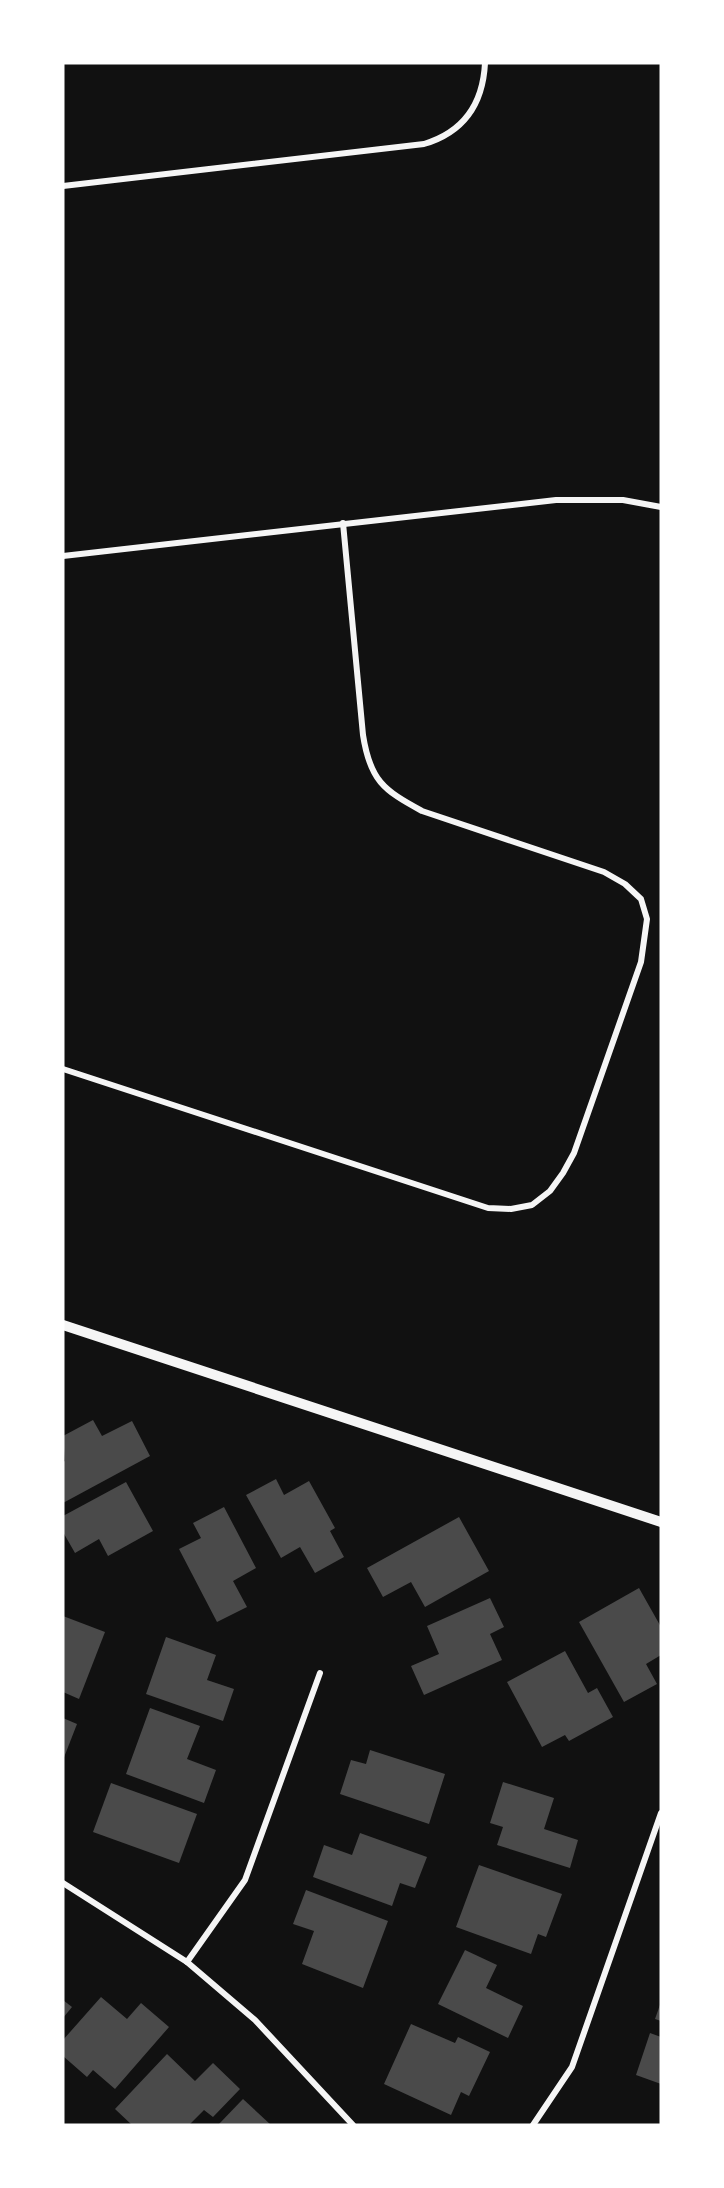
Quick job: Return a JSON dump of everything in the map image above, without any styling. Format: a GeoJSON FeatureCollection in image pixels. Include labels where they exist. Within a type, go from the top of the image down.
{"type":"FeatureCollection","features":[{"type":"Feature","properties":{"kind":"street"},"geometry":{"type":"LineString","coordinates":[[63,186],[424,144],[453,132],[465,122],[481,91],[485,63]]}},
{"type":"Feature","properties":{"kind":"street"},"geometry":{"type":"LineString","coordinates":[[63,556],[556,500],[623,500],[661,507]]}},
{"type":"Feature","properties":{"kind":"street"},"geometry":{"type":"LineString","coordinates":[[63,1069],[466,1203],[488,1208],[511,1209],[532,1205],[550,1191],[574,1153],[641,962],[647,920],[641,899],[625,884],[604,872],[422,811],[397,798],[377,782],[366,759],[343,524]]}},
{"type":"Feature","properties":{"kind":"street"},"geometry":{"type":"LineString","coordinates":[[63,1325],[661,1522]]}},
{"type":"Feature","properties":{"kind":"street"},"geometry":{"type":"LineString","coordinates":[[187,1962],[245,1880],[321,1673]]}},
{"type":"Feature","properties":{"kind":"street"},"geometry":{"type":"LineString","coordinates":[[533,2125],[572,2067],[661,1814]]}},
{"type":"Feature","properties":{"kind":"street"},"geometry":{"type":"LineString","coordinates":[[63,1882],[187,1962],[255,2020],[352,2125]]}},
{"type":"Feature","properties":{"kind":"building"},"geometry":{"type":"Polygon","coordinates":[[[93,1420],[102,1436],[132,1421],[150,1456],[63,1503],[63,1462],[65,1461],[63,1436],[93,1420]]]}},
{"type":"Feature","properties":{"kind":"building"},"geometry":{"type":"Polygon","coordinates":[[[276,1479],[284,1495],[309,1481],[335,1528],[330,1531],[344,1557],[315,1573],[300,1547],[281,1558],[246,1495],[276,1479]]]}},
{"type":"Feature","properties":{"kind":"building"},"geometry":{"type":"Polygon","coordinates":[[[126,1482],[153,1531],[108,1556],[99,1539],[75,1553],[63,1532],[63,1516],[126,1482]]]}},
{"type":"Feature","properties":{"kind":"building"},"geometry":{"type":"Polygon","coordinates":[[[224,1507],[256,1568],[233,1581],[247,1607],[217,1622],[179,1549],[201,1538],[193,1523],[224,1507]]]}},
{"type":"Feature","properties":{"kind":"building"},"geometry":{"type":"Polygon","coordinates":[[[459,1517],[489,1571],[425,1607],[411,1582],[383,1597],[367,1568],[459,1517]]]}},
{"type":"Feature","properties":{"kind":"building"},"geometry":{"type":"Polygon","coordinates":[[[639,1588],[661,1627],[661,1655],[646,1664],[657,1684],[624,1702],[579,1622],[639,1588]]]}},
{"type":"Feature","properties":{"kind":"building"},"geometry":{"type":"Polygon","coordinates":[[[490,1598],[504,1627],[490,1634],[502,1660],[424,1695],[411,1666],[439,1654],[427,1626],[490,1598]]]}},
{"type":"Feature","properties":{"kind":"building"},"geometry":{"type":"Polygon","coordinates":[[[63,1616],[105,1632],[79,1699],[63,1692],[63,1616]]]}},
{"type":"Feature","properties":{"kind":"building"},"geometry":{"type":"Polygon","coordinates":[[[166,1637],[216,1655],[207,1680],[234,1689],[223,1721],[146,1694],[166,1637]]]}},
{"type":"Feature","properties":{"kind":"building"},"geometry":{"type":"Polygon","coordinates":[[[565,1651],[588,1693],[597,1688],[613,1717],[569,1741],[565,1735],[542,1747],[507,1682],[565,1651]]]}},
{"type":"Feature","properties":{"kind":"building"},"geometry":{"type":"Polygon","coordinates":[[[150,1708],[200,1726],[187,1759],[216,1770],[204,1803],[126,1774],[150,1708]]]}},
{"type":"Feature","properties":{"kind":"building"},"geometry":{"type":"Polygon","coordinates":[[[63,1718],[77,1724],[63,1760],[63,1718]]]}},
{"type":"Feature","properties":{"kind":"building"},"geometry":{"type":"Polygon","coordinates":[[[370,1750],[445,1774],[429,1824],[340,1794],[351,1760],[366,1764],[370,1750]]]}},
{"type":"Feature","properties":{"kind":"building"},"geometry":{"type":"Polygon","coordinates":[[[503,1782],[554,1798],[544,1829],[578,1840],[570,1868],[497,1845],[503,1827],[490,1823],[503,1782]]]}},
{"type":"Feature","properties":{"kind":"building"},"geometry":{"type":"Polygon","coordinates":[[[111,1783],[197,1814],[179,1863],[93,1832],[111,1783]]]}},
{"type":"Feature","properties":{"kind":"building"},"geometry":{"type":"Polygon","coordinates":[[[360,1833],[427,1857],[415,1888],[400,1883],[392,1906],[313,1877],[324,1845],[352,1855],[360,1833]]]}},
{"type":"Feature","properties":{"kind":"building"},"geometry":{"type":"Polygon","coordinates":[[[479,1865],[562,1894],[546,1937],[538,1934],[531,1954],[456,1927],[479,1865]]]}},
{"type":"Feature","properties":{"kind":"building"},"geometry":{"type":"Polygon","coordinates":[[[306,1890],[388,1921],[363,1988],[302,1964],[314,1931],[293,1924],[306,1890]]]}},
{"type":"Feature","properties":{"kind":"building"},"geometry":{"type":"Polygon","coordinates":[[[465,1950],[497,1965],[486,1988],[523,2006],[508,2038],[438,2004],[465,1950]]]}},
{"type":"Feature","properties":{"kind":"building"},"geometry":{"type":"Polygon","coordinates":[[[101,1997],[127,2019],[141,2003],[169,2027],[115,2089],[93,2070],[87,2077],[63,2056],[63,2040],[101,1997]]]}},
{"type":"Feature","properties":{"kind":"building"},"geometry":{"type":"Polygon","coordinates":[[[63,2000],[72,2007],[63,2018],[63,2000]]]}},
{"type":"Feature","properties":{"kind":"building"},"geometry":{"type":"Polygon","coordinates":[[[661,2002],[661,2021],[655,2019],[661,2002]]]}},
{"type":"Feature","properties":{"kind":"building"},"geometry":{"type":"Polygon","coordinates":[[[411,2024],[455,2043],[458,2037],[490,2052],[469,2096],[461,2092],[451,2115],[384,2084],[411,2024]]]}},
{"type":"Feature","properties":{"kind":"building"},"geometry":{"type":"Polygon","coordinates":[[[650,2033],[661,2037],[661,2084],[636,2075],[650,2033]]]}},
{"type":"Feature","properties":{"kind":"building"},"geometry":{"type":"Polygon","coordinates":[[[167,2054],[195,2081],[213,2063],[240,2089],[213,2117],[204,2110],[189,2125],[132,2125],[115,2109],[167,2054]]]}},
{"type":"Feature","properties":{"kind":"building"},"geometry":{"type":"Polygon","coordinates":[[[243,2099],[271,2125],[218,2125],[243,2099]]]}}]}
